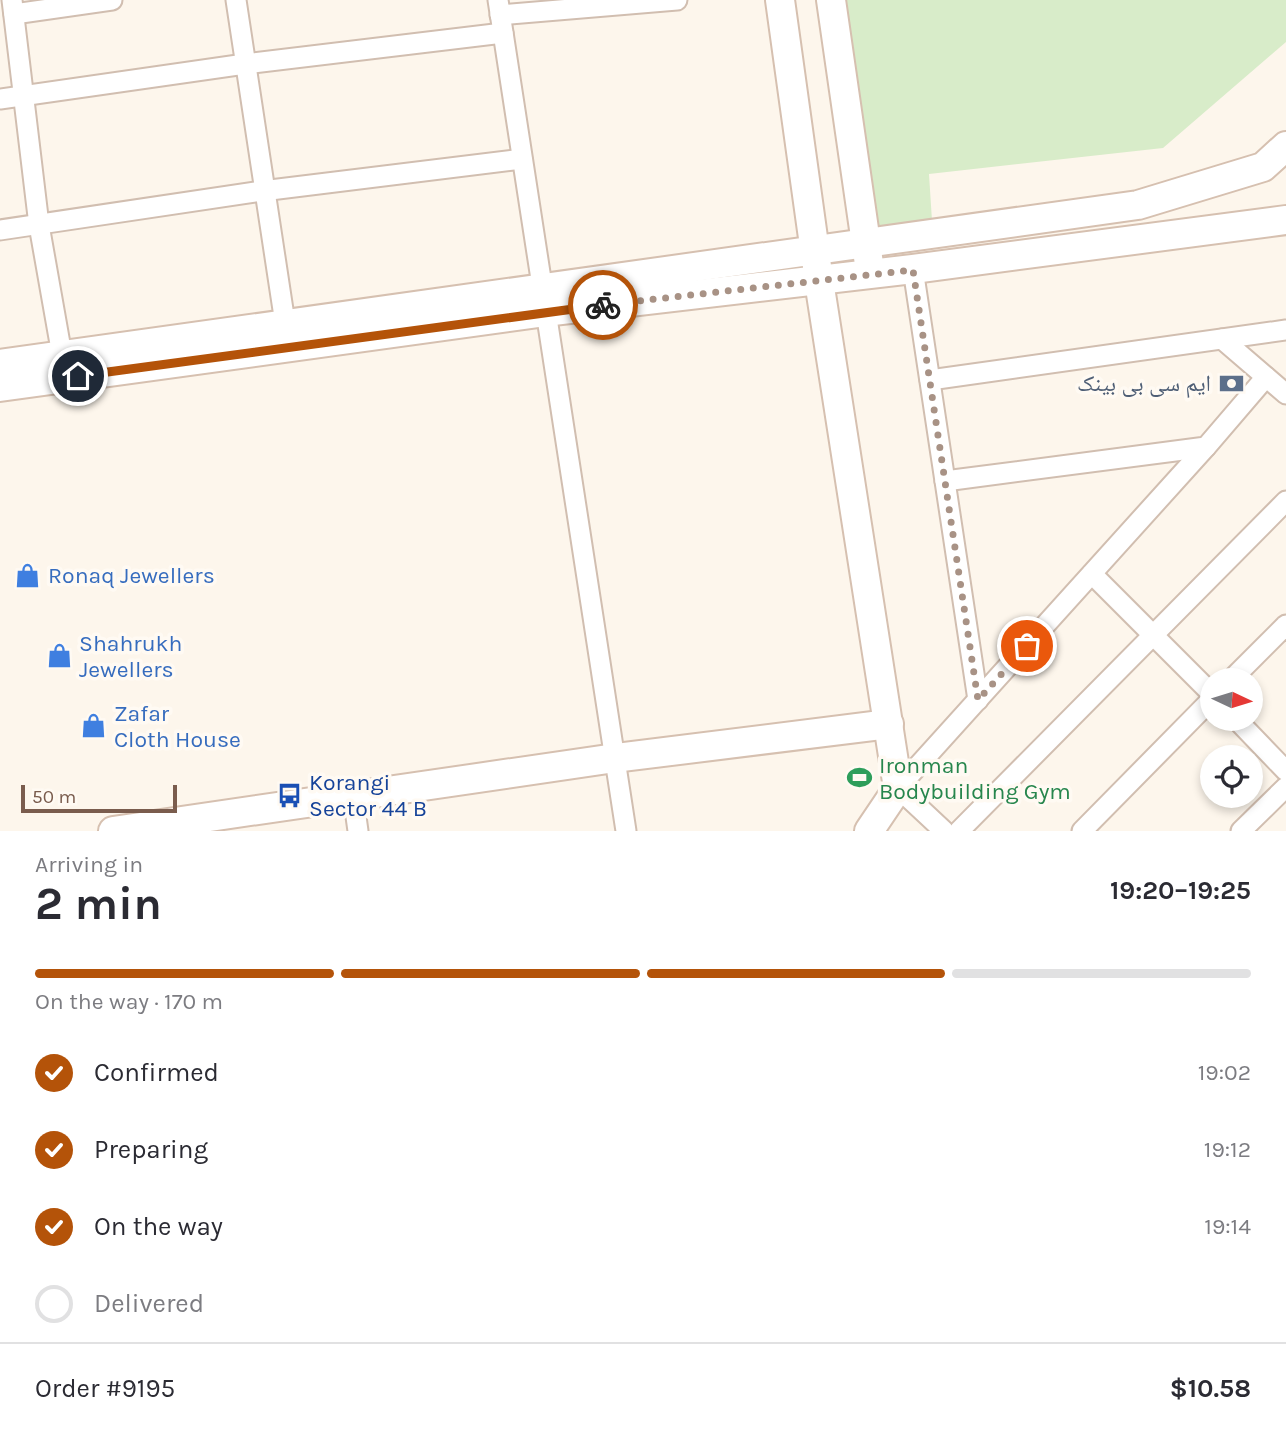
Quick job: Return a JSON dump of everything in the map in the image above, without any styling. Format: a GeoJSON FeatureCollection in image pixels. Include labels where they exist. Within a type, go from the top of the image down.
{"type":"FeatureCollection","features":[{"type":"Feature","properties":{"kind":"street"},"geometry":{"type":"LineString","coordinates":[[62,355],[39,225],[13,7],[112,0]]}},
{"type":"Feature","properties":{"kind":"street"},"geometry":{"type":"LineString","coordinates":[[236,0],[262,191],[285,323]]}},
{"type":"Feature","properties":{"kind":"street"},"geometry":{"type":"LineString","coordinates":[[0,99],[245,64],[500,16],[677,0]]}},
{"type":"Feature","properties":{"kind":"street"},"geometry":{"type":"LineString","coordinates":[[780,0],[819,281],[898,788],[944,831]]}},
{"type":"Feature","properties":{"kind":"street"},"geometry":{"type":"LineString","coordinates":[[831,0],[872,274]]}},
{"type":"Feature","properties":{"kind":"street"},"geometry":{"type":"LineString","coordinates":[[500,16],[626,831]]}},
{"type":"Feature","properties":{"kind":"street"},"geometry":{"type":"LineString","coordinates":[[0,387],[544,300],[866,245],[1138,205],[1263,167],[1286,146]]}},
{"type":"Feature","properties":{"kind":"street"},"geometry":{"type":"LineString","coordinates":[[0,230],[262,191],[522,159]]}},
{"type":"Feature","properties":{"kind":"street"},"geometry":{"type":"LineString","coordinates":[[0,364],[285,323],[544,300],[819,281],[1286,220]]}},
{"type":"Feature","properties":{"kind":"street"},"geometry":{"type":"LineString","coordinates":[[913,270],[978,700]]}},
{"type":"Feature","properties":{"kind":"street"},"geometry":{"type":"LineString","coordinates":[[930,380],[1286,330]]}},
{"type":"Feature","properties":{"kind":"street"},"geometry":{"type":"LineString","coordinates":[[1222,339],[1286,394]]}},
{"type":"Feature","properties":{"kind":"street"},"geometry":{"type":"LineString","coordinates":[[869,831],[898,788],[1266,377]]}},
{"type":"Feature","properties":{"kind":"street"},"geometry":{"type":"LineString","coordinates":[[945,481],[1206,447]]}},
{"type":"Feature","properties":{"kind":"street"},"geometry":{"type":"LineString","coordinates":[[959,831],[1286,501]]}},
{"type":"Feature","properties":{"kind":"street"},"geometry":{"type":"LineString","coordinates":[[1092,574],[1200,683]]}},
{"type":"Feature","properties":{"kind":"street"},"geometry":{"type":"LineString","coordinates":[[1243,668],[1286,625]]}},
{"type":"Feature","properties":{"kind":"street"},"geometry":{"type":"LineString","coordinates":[[1082,831],[1200,709]]}},
{"type":"Feature","properties":{"kind":"street"},"geometry":{"type":"LineString","coordinates":[[120,831],[615,758],[888,724]]}},
{"type":"Feature","properties":{"kind":"street"},"geometry":{"type":"LineString","coordinates":[[1248,732],[1286,771]]}},
{"type":"Feature","properties":{"kind":"street"},"geometry":{"type":"LineString","coordinates":[[1241,831],[1286,787]]}},
{"type":"Feature","properties":{"kind":"street"},"geometry":{"type":"LineString","coordinates":[[353,795],[359,831]]}},
{"type":"Feature","properties":{"kind":"green space"},"geometry":{"type":"Polygon","coordinates":[[[833,0],[1286,0],[1286,42],[1163,148],[929,174],[932,221],[866,229],[833,0]]]}},
{"type":"Feature","properties":{"kind":"way so far"},"geometry":{"type":"LineString","coordinates":[[603,305],[913,270],[978,700],[1027,646]]}},
{"type":"Feature","properties":{"kind":"place","name":"ایم سی بی بینک"},"geometry":{"type":"Point","coordinates":[1231,383]}},
{"type":"Feature","properties":{"kind":"place","name":"Ronaq Jewellers"},"geometry":{"type":"Point","coordinates":[28,575]}},
{"type":"Feature","properties":{"kind":"place","name":"Shahrukh Jewellers"},"geometry":{"type":"Point","coordinates":[59,656]}},
{"type":"Feature","properties":{"kind":"place","name":"Zafar Cloth House"},"geometry":{"type":"Point","coordinates":[94,726]}},
{"type":"Feature","properties":{"kind":"place","name":"Ironman Bodybuilding Gym"},"geometry":{"type":"Point","coordinates":[859,778]}},
{"type":"Feature","properties":{"kind":"place","name":"Korangi Sector 44 B"},"geometry":{"type":"Point","coordinates":[289,795]}},
{"type":"Feature","properties":{"kind":"route"},"geometry":{"type":"LineString","coordinates":[[78,376],[603,305]]}}]}
